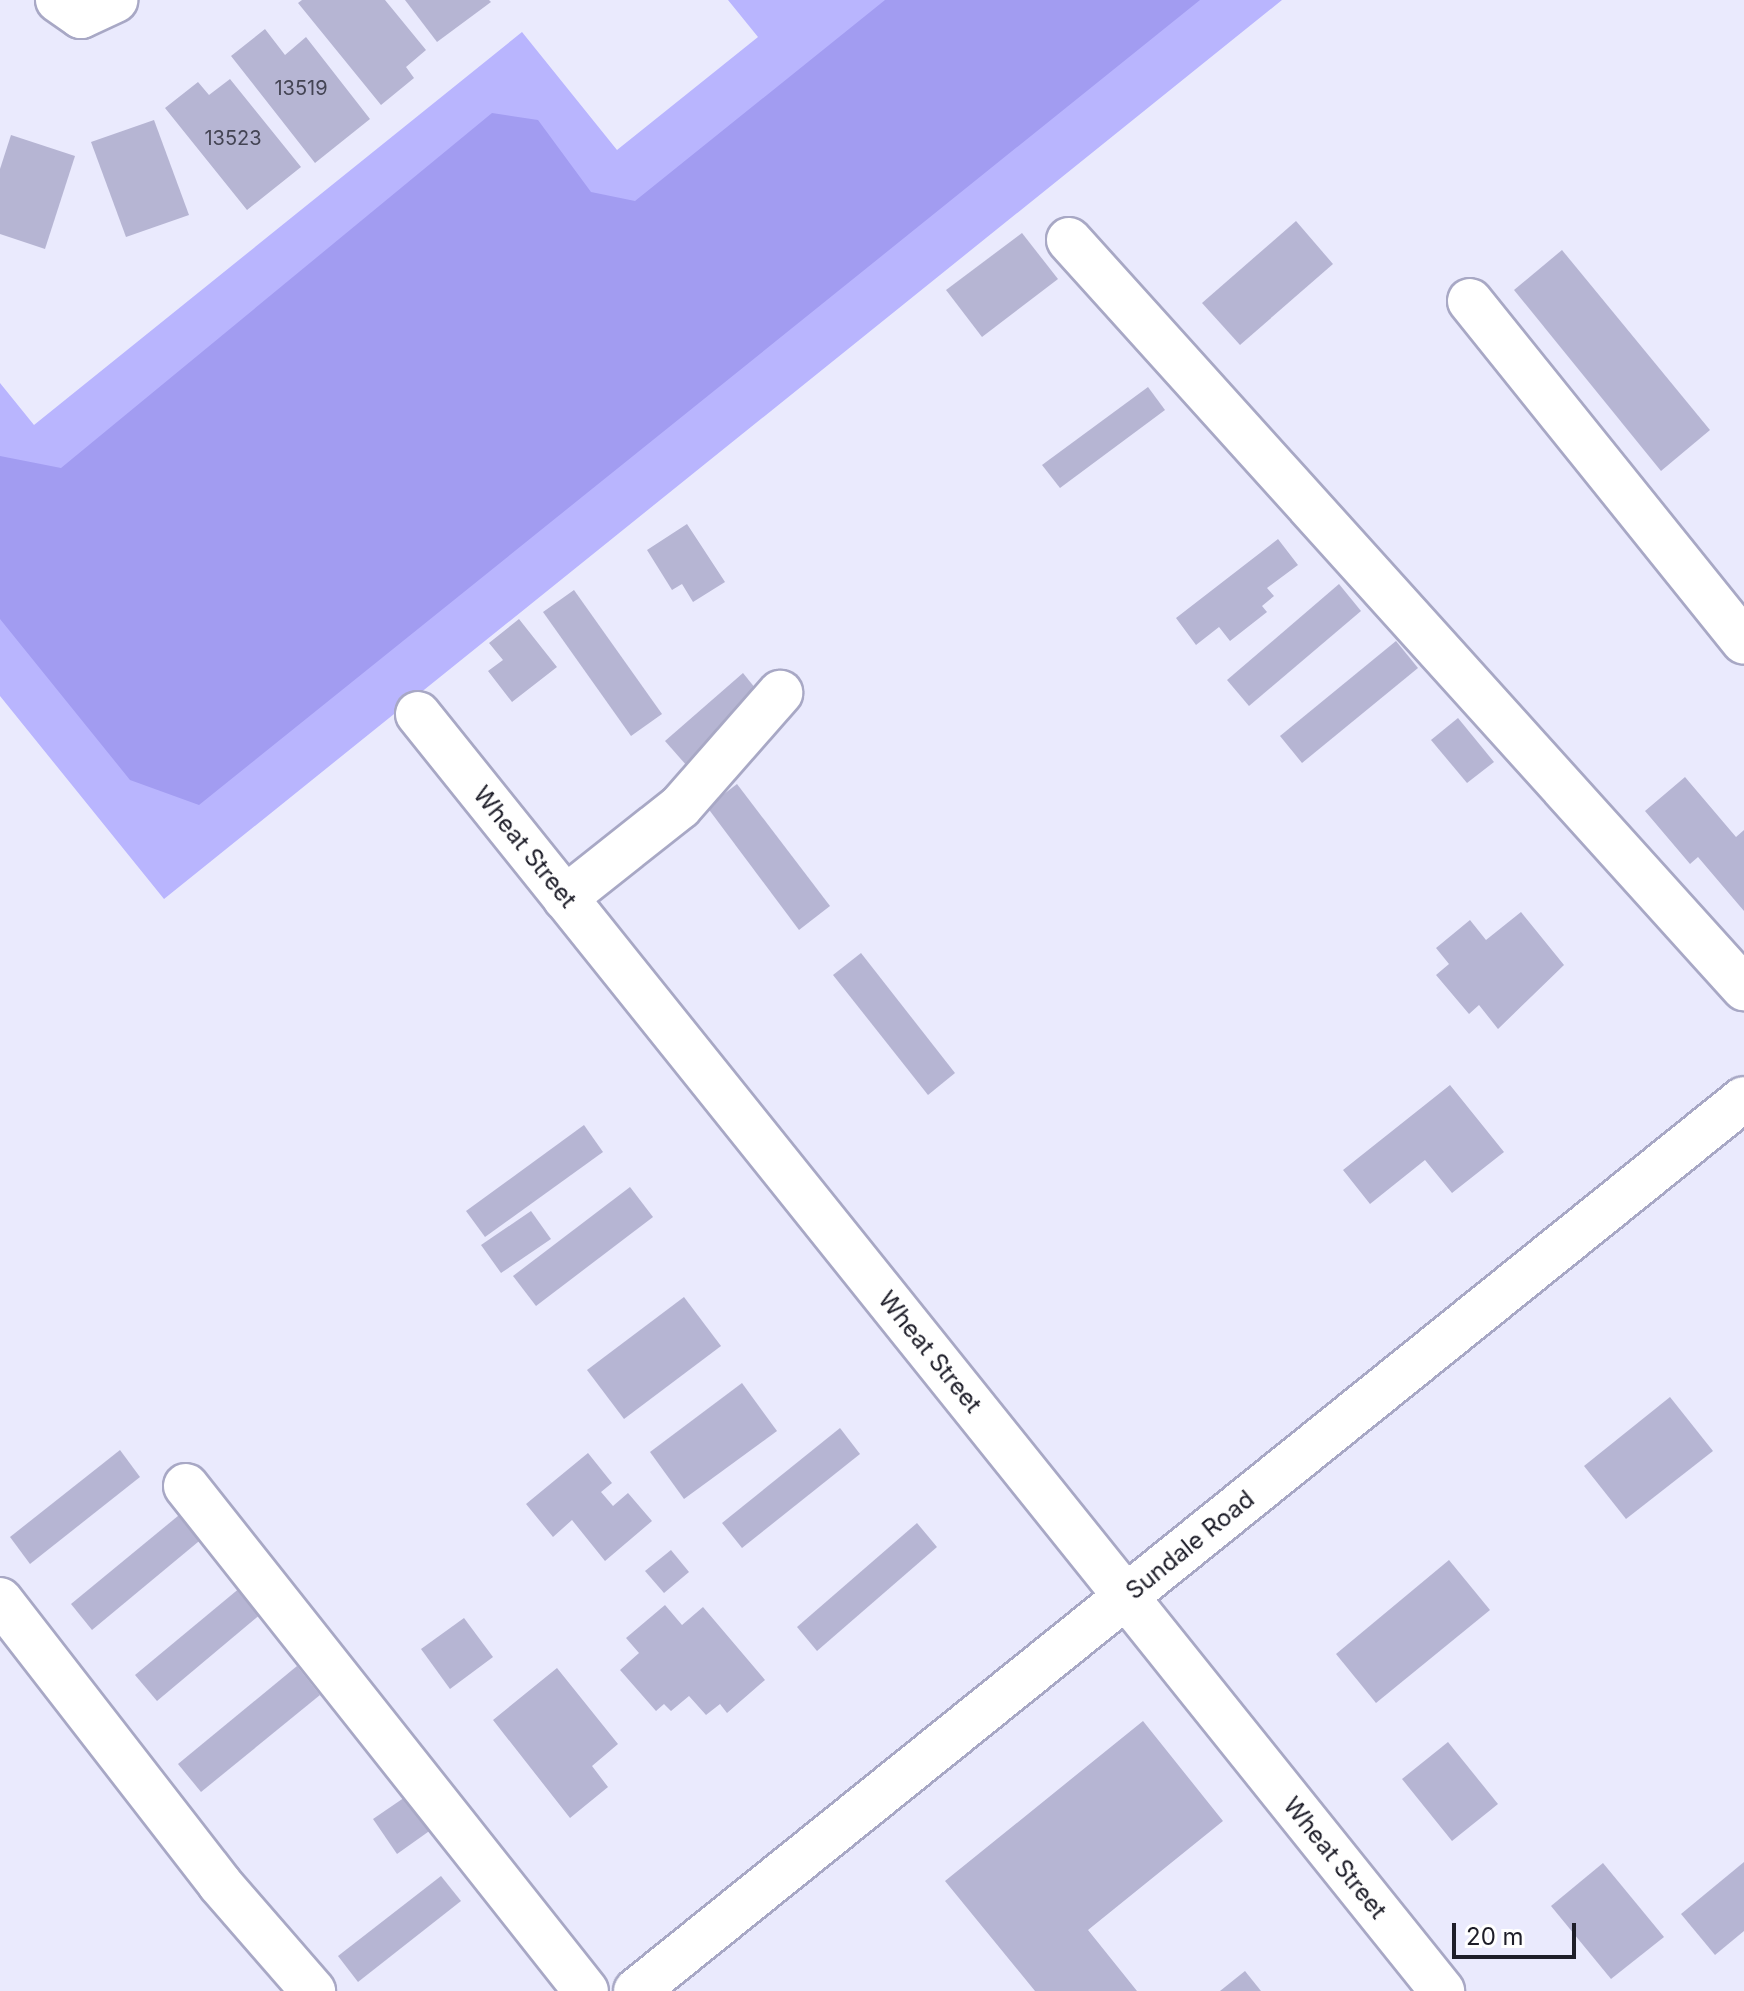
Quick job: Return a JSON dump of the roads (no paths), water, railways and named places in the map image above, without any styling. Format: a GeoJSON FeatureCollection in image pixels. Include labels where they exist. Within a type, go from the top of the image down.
{"type":"FeatureCollection","features":[{"type":"Feature","properties":{"kind":"street"},"geometry":{"type":"LineString","coordinates":[[1069,240],[1744,988]]}},
{"type":"Feature","properties":{"kind":"street"},"geometry":{"type":"LineString","coordinates":[[1470,301],[1744,642]]}},
{"type":"Feature","properties":{"kind":"street"},"geometry":{"type":"LineString","coordinates":[[565,898],[680,807],[780,693]]}},
{"type":"Feature","properties":{"kind":"street","name":"Wheat Street"},"geometry":{"type":"LineString","coordinates":[[418,714],[1442,1991]]}},
{"type":"Feature","properties":{"kind":"street","name":"Sundale Road"},"geometry":{"type":"LineString","coordinates":[[636,1991],[1744,1099]]}},
{"type":"Feature","properties":{"kind":"street"},"geometry":{"type":"LineString","coordinates":[[186,1486],[586,1991]]}},
{"type":"Feature","properties":{"kind":"street"},"geometry":{"type":"LineString","coordinates":[[0,1600],[220,1884],[313,1991]]}}]}
